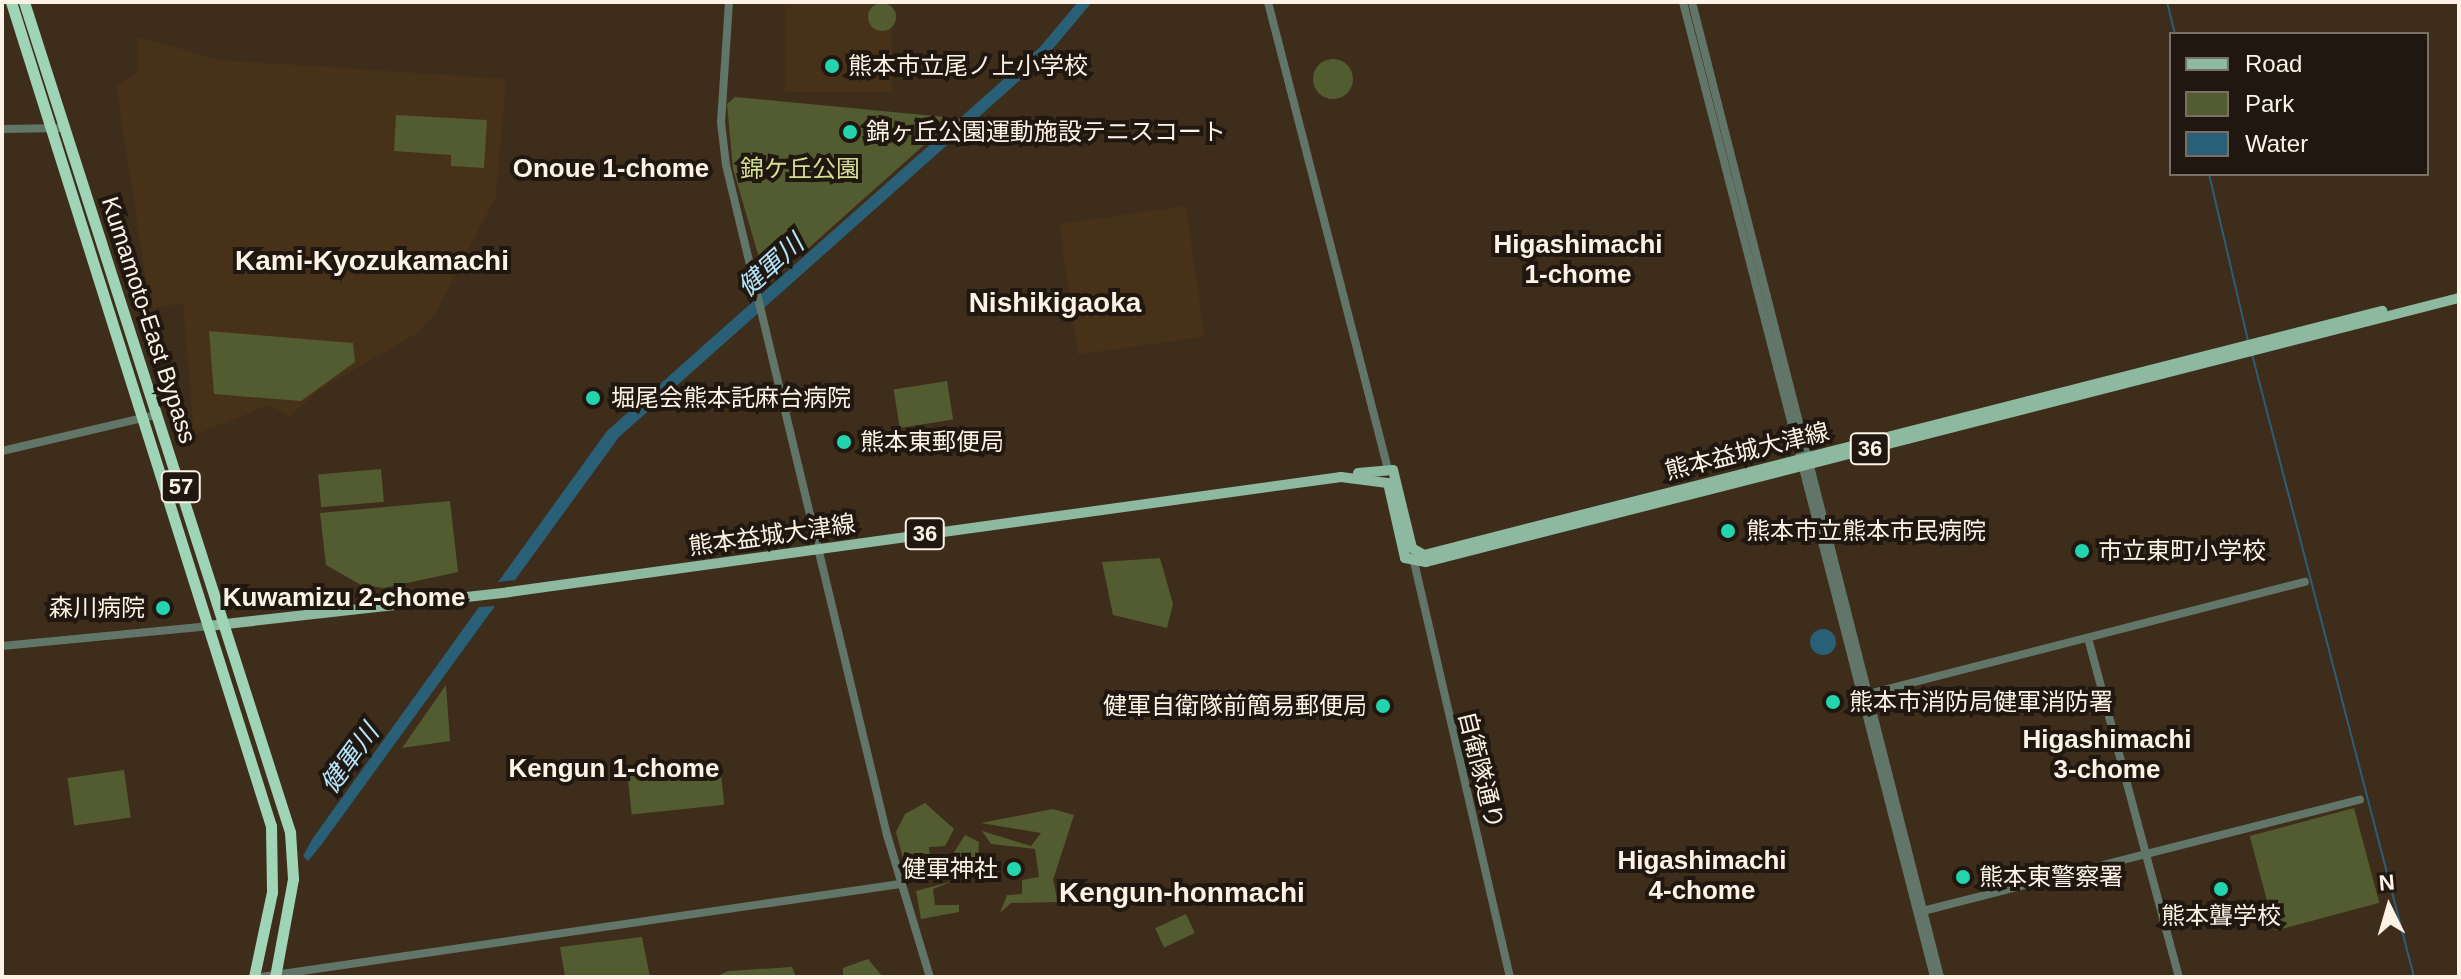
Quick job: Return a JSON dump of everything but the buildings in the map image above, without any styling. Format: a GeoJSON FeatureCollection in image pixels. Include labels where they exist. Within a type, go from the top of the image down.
{"type":"FeatureCollection","features":[{"type":"Feature","properties":{"kind":"highway","name":"Kumamoto-East Bypass"},"geometry":{"type":"LineString","coordinates":[[11,2],[208,626],[275,857],[254,977]]}},
{"type":"Feature","properties":{"kind":"highway","name":"Kumamoto-East Bypass"},"geometry":{"type":"LineString","coordinates":[[24,2],[226,624],[290,832],[293,879],[275,976]]}},
{"type":"Feature","properties":{"kind":"main road","name":"熊本益城大津線"},"geometry":{"type":"LineString","coordinates":[[1411,568],[1806,461],[2459,292]]}},
{"type":"Feature","properties":{"kind":"main road","name":"熊本益城大津線"},"geometry":{"type":"LineString","coordinates":[[1412,548],[1424,555],[2459,298]]}},
{"type":"Feature","properties":{"kind":"main road","name":"熊本益城大津線"},"geometry":{"type":"LineString","coordinates":[[208,626],[509,592],[1341,477],[1387,467]]}},
{"type":"Feature","properties":{"kind":"main road"},"geometry":{"type":"LineString","coordinates":[[1387,467],[1388,483],[1411,568]]}},
{"type":"Feature","properties":{"kind":"main road"},"geometry":{"type":"LineString","coordinates":[[1387,467],[1396,474],[1412,548]]}},
{"type":"Feature","properties":{"kind":"main road","name":"熊本益城大津線"},"geometry":{"type":"LineString","coordinates":[[1341,477],[1388,483]]}},
{"type":"Feature","properties":{"kind":"street"},"geometry":{"type":"LineString","coordinates":[[729,2],[721,137],[900,884],[930,977]]}},
{"type":"Feature","properties":{"kind":"street"},"geometry":{"type":"LineString","coordinates":[[1268,2],[1387,467]]}},
{"type":"Feature","properties":{"kind":"street"},"geometry":{"type":"LineString","coordinates":[[1683,2],[1806,461]]}},
{"type":"Feature","properties":{"kind":"street"},"geometry":{"type":"LineString","coordinates":[[1692,2],[1934,977]]}},
{"type":"Feature","properties":{"kind":"street"},"geometry":{"type":"LineString","coordinates":[[2,129],[65,128]]}},
{"type":"Feature","properties":{"kind":"street"},"geometry":{"type":"LineString","coordinates":[[2,451],[156,415]]}},
{"type":"Feature","properties":{"kind":"street"},"geometry":{"type":"LineString","coordinates":[[1411,568],[1412,548]]}},
{"type":"Feature","properties":{"kind":"street","name":"自衛隊通り"},"geometry":{"type":"LineString","coordinates":[[1411,568],[1510,977]]}},
{"type":"Feature","properties":{"kind":"street"},"geometry":{"type":"LineString","coordinates":[[1866,695],[2305,582]]}},
{"type":"Feature","properties":{"kind":"street"},"geometry":{"type":"LineString","coordinates":[[2,646],[208,626]]}},
{"type":"Feature","properties":{"kind":"street"},"geometry":{"type":"LineString","coordinates":[[2088,638],[2179,977]]}},
{"type":"Feature","properties":{"kind":"street"},"geometry":{"type":"LineString","coordinates":[[1920,912],[2360,800]]}},
{"type":"Feature","properties":{"kind":"street"},"geometry":{"type":"LineString","coordinates":[[261,977],[900,884]]}},
{"type":"Feature","properties":{"kind":"street"},"geometry":{"type":"LineString","coordinates":[[1920,912],[1940,977]]}},
{"type":"Feature","properties":{"kind":"shaded area","name":"熊本市立尾ノ上小学校"},"geometry":{"type":"Polygon","coordinates":[[[785,2],[892,2],[892,92],[785,92],[785,2]]]}},
{"type":"Feature","properties":{"kind":"shaded area"},"geometry":{"type":"Polygon","coordinates":[[[138,37],[220,60],[506,79],[496,196],[436,312],[419,332],[319,390],[290,416],[269,405],[194,435],[183,303],[153,308],[116,85],[138,73],[138,37]]]}},
{"type":"Feature","properties":{"kind":"shaded area"},"geometry":{"type":"Polygon","coordinates":[[[1186,206],[1204,337],[1078,355],[1059,224],[1186,206]]]}},
{"type":"Feature","properties":{"kind":"green space"},"geometry":{"type":"Polygon","coordinates":[[[882,3],[892,7],[896,17],[892,27],[882,31],[872,27],[868,17],[872,7],[882,3]]]}},
{"type":"Feature","properties":{"kind":"green space"},"geometry":{"type":"Polygon","coordinates":[[[1333,59],[1347,65],[1353,79],[1347,93],[1333,99],[1319,93],[1313,79],[1319,65],[1333,59]]]}},
{"type":"Feature","properties":{"kind":"green space","name":"錦ケ丘公園"},"geometry":{"type":"Polygon","coordinates":[[[735,97],[945,117],[951,121],[767,285],[733,169],[727,104],[735,97]]]}},
{"type":"Feature","properties":{"kind":"green space"},"geometry":{"type":"Polygon","coordinates":[[[396,115],[487,120],[484,168],[451,166],[451,155],[394,151],[396,115]]]}},
{"type":"Feature","properties":{"kind":"green space"},"geometry":{"type":"Polygon","coordinates":[[[209,331],[353,343],[355,362],[301,401],[214,394],[209,331]]]}},
{"type":"Feature","properties":{"kind":"green space"},"geometry":{"type":"Polygon","coordinates":[[[947,381],[953,420],[900,428],[894,389],[947,381]]]}},
{"type":"Feature","properties":{"kind":"green space"},"geometry":{"type":"Polygon","coordinates":[[[381,469],[384,502],[321,507],[318,474],[381,469]]]}},
{"type":"Feature","properties":{"kind":"green space"},"geometry":{"type":"Polygon","coordinates":[[[450,501],[458,572],[384,588],[361,585],[326,565],[320,513],[450,501]]]}},
{"type":"Feature","properties":{"kind":"green space"},"geometry":{"type":"Polygon","coordinates":[[[1160,558],[1173,604],[1167,628],[1113,615],[1102,562],[1160,558]]]}},
{"type":"Feature","properties":{"kind":"green space"},"geometry":{"type":"Polygon","coordinates":[[[446,685],[450,741],[402,748],[446,685]]]}},
{"type":"Feature","properties":{"kind":"green space"},"geometry":{"type":"Polygon","coordinates":[[[720,765],[724,805],[632,815],[628,775],[720,765]]]}},
{"type":"Feature","properties":{"kind":"green space"},"geometry":{"type":"Polygon","coordinates":[[[124,770],[131,818],[74,825],[68,778],[124,770]]]}},
{"type":"Feature","properties":{"kind":"green space"},"geometry":{"type":"Polygon","coordinates":[[[925,803],[954,829],[945,846],[929,847],[930,862],[949,860],[965,835],[979,842],[978,859],[956,864],[957,873],[922,878],[904,862],[896,832],[905,814],[925,803]]]}},
{"type":"Feature","properties":{"kind":"green space"},"geometry":{"type":"Polygon","coordinates":[[[2354,808],[2379,903],[2275,931],[2250,836],[2354,808]]]}},
{"type":"Feature","properties":{"kind":"green space"},"geometry":{"type":"Polygon","coordinates":[[[1053,809],[1074,815],[1053,880],[1058,902],[1011,903],[1000,913],[1007,895],[1022,894],[1022,880],[1039,877],[1035,849],[991,844],[982,831],[1031,846],[1041,833],[981,823],[1053,809]]]}},
{"type":"Feature","properties":{"kind":"green space"},"geometry":{"type":"Polygon","coordinates":[[[953,881],[933,889],[935,905],[959,905],[959,912],[921,919],[916,891],[953,881]]]}},
{"type":"Feature","properties":{"kind":"green space"},"geometry":{"type":"Polygon","coordinates":[[[1186,914],[1195,933],[1164,947],[1155,928],[1186,914]]]}},
{"type":"Feature","properties":{"kind":"green space"},"geometry":{"type":"Polygon","coordinates":[[[642,937],[650,977],[565,977],[560,947],[642,937]]]}},
{"type":"Feature","properties":{"kind":"green space"},"geometry":{"type":"Polygon","coordinates":[[[868,959],[883,977],[843,977],[843,968],[868,959]]]}},
{"type":"Feature","properties":{"kind":"green space"},"geometry":{"type":"Polygon","coordinates":[[[792,967],[796,977],[715,977],[728,971],[792,967]]]}},
{"type":"Feature","properties":{"kind":"water"},"geometry":{"type":"Polygon","coordinates":[[[1078,2],[1092,2],[1046,57],[619,437],[515,580],[498,582],[607,431],[1040,47],[1078,2]]]}},
{"type":"Feature","properties":{"kind":"water"},"geometry":{"type":"Polygon","coordinates":[[[495,606],[308,861],[303,856],[313,838],[479,607],[495,606]]]}},
{"type":"Feature","properties":{"kind":"water"},"geometry":{"type":"Polygon","coordinates":[[[1823,629],[1832,633],[1836,642],[1832,651],[1823,655],[1814,651],[1810,642],[1814,633],[1823,629]]]}},
{"type":"Feature","properties":{"kind":"waterway"},"geometry":{"type":"LineString","coordinates":[[2167,2],[2174,32]]}},
{"type":"Feature","properties":{"kind":"waterway"},"geometry":{"type":"LineString","coordinates":[[2209,176],[2248,340]]}},
{"type":"Feature","properties":{"kind":"waterway"},"geometry":{"type":"LineString","coordinates":[[2252,354],[2414,977]]}},
{"type":"Feature","properties":{"kind":"place","name":"熊本市立尾ノ上小学校"},"geometry":{"type":"Point","coordinates":[832,66]}},
{"type":"Feature","properties":{"kind":"place","name":"錦ヶ丘公園運動施設テニスコート"},"geometry":{"type":"Point","coordinates":[850,132]}},
{"type":"Feature","properties":{"kind":"place","name":"堀尾会熊本託麻台病院"},"geometry":{"type":"Point","coordinates":[593,398]}},
{"type":"Feature","properties":{"kind":"place","name":"熊本東郵便局"},"geometry":{"type":"Point","coordinates":[844,442]}},
{"type":"Feature","properties":{"kind":"place","name":"熊本市立熊本市民病院"},"geometry":{"type":"Point","coordinates":[1728,531]}},
{"type":"Feature","properties":{"kind":"place","name":"市立東町小学校"},"geometry":{"type":"Point","coordinates":[2082,551]}},
{"type":"Feature","properties":{"kind":"place","name":"森川病院"},"geometry":{"type":"Point","coordinates":[163,608]}},
{"type":"Feature","properties":{"kind":"place","name":"熊本市消防局健軍消防署"},"geometry":{"type":"Point","coordinates":[1833,702]}},
{"type":"Feature","properties":{"kind":"place","name":"健軍自衛隊前簡易郵便局"},"geometry":{"type":"Point","coordinates":[1383,706]}},
{"type":"Feature","properties":{"kind":"place","name":"健軍神社"},"geometry":{"type":"Point","coordinates":[1014,869]}},
{"type":"Feature","properties":{"kind":"place","name":"熊本東警察署"},"geometry":{"type":"Point","coordinates":[1963,877]}},
{"type":"Feature","properties":{"kind":"place","name":"熊本聾学校"},"geometry":{"type":"Point","coordinates":[2221,889]}},
{"type":"Feature","properties":{"kind":"district","name":"Onoue 1-chome"},"geometry":{"type":"Point","coordinates":[611,169]}},
{"type":"Feature","properties":{"kind":"district","name":"Higashimachi 1-chome"},"geometry":{"type":"Point","coordinates":[1578,260]}},
{"type":"Feature","properties":{"kind":"district","name":"Kami-Kyozukamachi"},"geometry":{"type":"Point","coordinates":[372,261]}},
{"type":"Feature","properties":{"kind":"district","name":"Nishikigaoka"},"geometry":{"type":"Point","coordinates":[1055,303]}},
{"type":"Feature","properties":{"kind":"district","name":"Kuwamizu 2-chome"},"geometry":{"type":"Point","coordinates":[344,598]}},
{"type":"Feature","properties":{"kind":"district","name":"Higashimachi 3-chome"},"geometry":{"type":"Point","coordinates":[2107,755]}},
{"type":"Feature","properties":{"kind":"district","name":"Kengun 1-chome"},"geometry":{"type":"Point","coordinates":[614,769]}},
{"type":"Feature","properties":{"kind":"district","name":"Higashimachi 4-chome"},"geometry":{"type":"Point","coordinates":[1702,876]}},
{"type":"Feature","properties":{"kind":"district","name":"Kengun-honmachi"},"geometry":{"type":"Point","coordinates":[1182,893]}},
{"type":"Feature","properties":{"kind":"water label","name":"健軍川"},"geometry":{"type":"Point","coordinates":[771,266]}},
{"type":"Feature","properties":{"kind":"water label","name":"健軍川"},"geometry":{"type":"Point","coordinates":[350,759]}}]}
